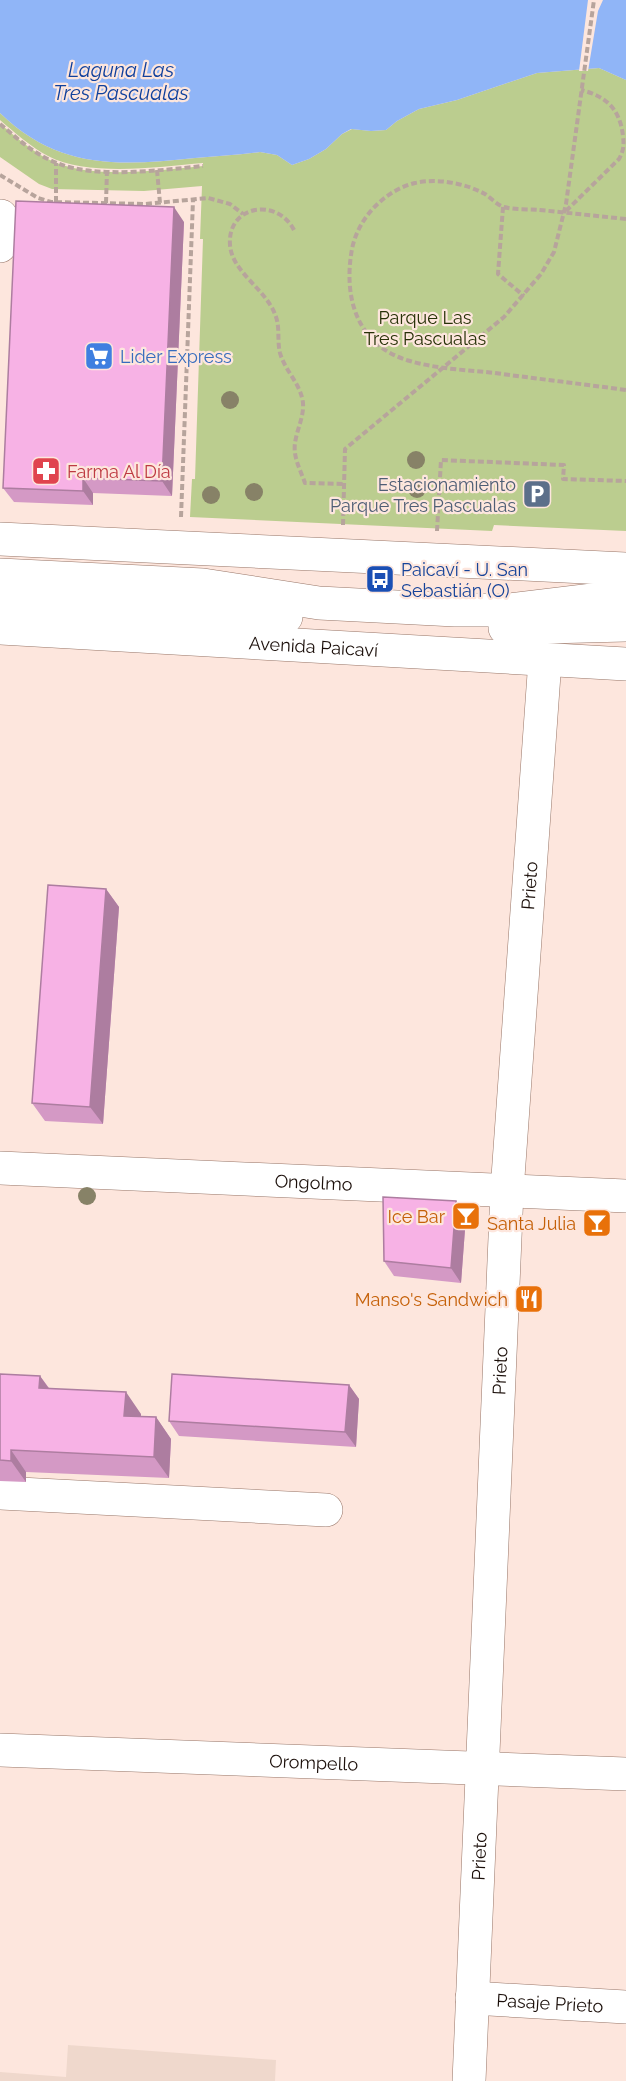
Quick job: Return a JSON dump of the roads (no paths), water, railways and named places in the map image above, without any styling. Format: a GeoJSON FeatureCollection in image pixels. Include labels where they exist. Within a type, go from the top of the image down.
{"type":"FeatureCollection","features":[{"type":"Feature","properties":{"kind":"street"},"geometry":{"type":"LineString","coordinates":[[0,539],[626,569]]}},
{"type":"Feature","properties":{"kind":"street"},"geometry":{"type":"LineString","coordinates":[[0,575],[203,585],[319,603],[455,610],[510,610],[626,596]]}},
{"type":"Feature","properties":{"kind":"street"},"geometry":{"type":"LineString","coordinates":[[0,601],[509,629],[626,625]]}},
{"type":"Feature","properties":{"kind":"street","name":"Avenida Paicaví"},"geometry":{"type":"LineString","coordinates":[[0,628],[626,664]]}},
{"type":"Feature","properties":{"kind":"street","name":"Prieto"},"geometry":{"type":"LineString","coordinates":[[469,2081],[507,1191],[545,660]]}},
{"type":"Feature","properties":{"kind":"street","name":"Ongolmo"},"geometry":{"type":"LineString","coordinates":[[0,1168],[626,1196]]}},
{"type":"Feature","properties":{"kind":"street"},"geometry":{"type":"LineString","coordinates":[[0,1493],[326,1510]]}},
{"type":"Feature","properties":{"kind":"street","name":"Orompello"},"geometry":{"type":"LineString","coordinates":[[0,1750],[626,1774]]}},
{"type":"Feature","properties":{"kind":"street","name":"Pasaje Prieto"},"geometry":{"type":"LineString","coordinates":[[472,1998],[626,2007]]}},
{"type":"Feature","properties":{"kind":"water","name":"Laguna Las Tres Pascualas"},"geometry":{"type":"Polygon","coordinates":[[[0,0],[626,0],[626,80],[599,68],[537,73],[457,100],[419,109],[386,130],[351,129],[326,149],[309,159],[292,165],[277,155],[260,152],[167,161],[91,160],[45,145],[22,132],[0,113],[0,0]]]}},
{"type":"Feature","properties":{"kind":"place","name":"Lider Express"},"geometry":{"type":"Point","coordinates":[99,356]}},
{"type":"Feature","properties":{"kind":"place","name":"Farma Al Día"},"geometry":{"type":"Point","coordinates":[46,471]}},
{"type":"Feature","properties":{"kind":"place","name":"Estacionamiento Parque Tres Pascualas"},"geometry":{"type":"Point","coordinates":[537,494]}},
{"type":"Feature","properties":{"kind":"place","name":"Paicaví - U. San Sebastián (O)"},"geometry":{"type":"Point","coordinates":[380,579]}},
{"type":"Feature","properties":{"kind":"place","name":"Ice Bar"},"geometry":{"type":"Point","coordinates":[466,1216]}},
{"type":"Feature","properties":{"kind":"place","name":"Santa Julia"},"geometry":{"type":"Point","coordinates":[597,1223]}},
{"type":"Feature","properties":{"kind":"place","name":"Manso's Sandwich"},"geometry":{"type":"Point","coordinates":[529,1299]}},
{"type":"Feature","properties":{"kind":"park label","name":"Parque Las Tres Pascualas"},"geometry":{"type":"Point","coordinates":[425,327]}}]}
